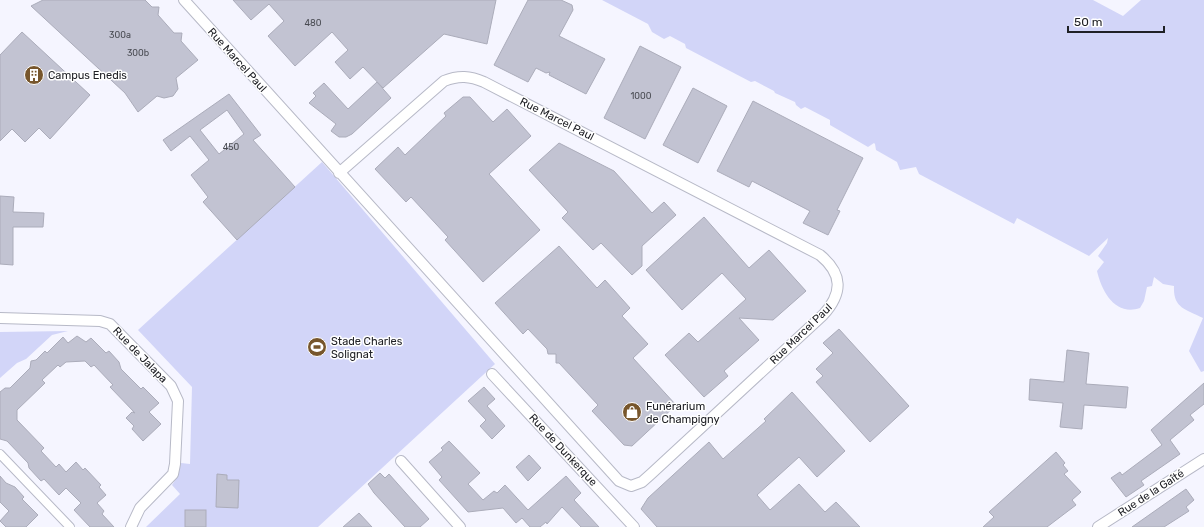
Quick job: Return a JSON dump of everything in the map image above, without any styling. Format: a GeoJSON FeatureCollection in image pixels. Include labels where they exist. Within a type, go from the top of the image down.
{"type":"FeatureCollection","features":[{"type":"Feature","properties":{"kind":"street","name":"Rue Marcel Paul"},"geometry":{"type":"LineString","coordinates":[[184,0],[339,173],[619,481],[631,486],[642,482],[806,332],[833,305],[837,293],[838,283],[835,272],[829,263],[820,255],[496,88],[468,76],[444,80],[339,173]]}},
{"type":"Feature","properties":{"kind":"street","name":"Rue de Jalapa"},"geometry":{"type":"LineString","coordinates":[[0,318],[100,321],[110,324],[170,386],[178,401],[175,464],[173,474],[140,508],[131,527]]}},
{"type":"Feature","properties":{"kind":"street","name":"Rue de Dunkerque"},"geometry":{"type":"LineString","coordinates":[[492,374],[634,527]]}},
{"type":"Feature","properties":{"kind":"street"},"geometry":{"type":"LineString","coordinates":[[0,454],[70,527]]}},
{"type":"Feature","properties":{"kind":"street","name":"Rue de la Gaîté"},"geometry":{"type":"LineString","coordinates":[[1098,527],[1204,458]]}},
{"type":"Feature","properties":{"kind":"street"},"geometry":{"type":"LineString","coordinates":[[401,462],[460,527]]}},
{"type":"Feature","properties":{"kind":"shaded area"},"geometry":{"type":"Polygon","coordinates":[[[602,0],[1093,0],[1123,16],[1141,0],[1204,0],[1204,371],[1201,372],[1189,351],[1203,318],[1181,307],[1174,293],[1174,286],[1163,284],[1154,277],[1152,286],[1147,287],[1144,301],[1140,308],[1131,310],[1124,309],[1111,301],[1102,287],[1097,271],[1104,262],[1098,256],[1107,243],[1108,238],[1089,256],[1017,218],[1014,224],[919,174],[916,167],[900,170],[897,162],[876,150],[874,143],[868,147],[830,125],[830,120],[805,107],[801,109],[795,102],[775,93],[774,91],[755,81],[751,82],[686,48],[685,44],[670,36],[664,39],[652,32],[648,24],[602,0]]]}},
{"type":"Feature","properties":{"kind":"shaded area","name":"Stade Charles Solignat"},"geometry":{"type":"Polygon","coordinates":[[[322,162],[495,364],[318,527],[146,527],[180,494],[172,485],[178,476],[181,463],[190,464],[192,387],[138,330],[322,162]]]}},
{"type":"Feature","properties":{"kind":"shaded area"},"geometry":{"type":"Polygon","coordinates":[[[68,331],[52,335],[26,359],[17,363],[0,378],[0,332],[68,331]]]}},
{"type":"Feature","properties":{"kind":"building"},"geometry":{"type":"Polygon","coordinates":[[[43,0],[145,0],[152,7],[159,7],[158,15],[174,33],[182,33],[181,41],[198,60],[176,78],[178,89],[173,96],[164,98],[157,96],[138,112],[125,93],[31,6],[43,0]]]}},
{"type":"Feature","properties":{"kind":"building"},"geometry":{"type":"Polygon","coordinates":[[[233,0],[496,0],[487,44],[444,34],[383,88],[363,67],[350,79],[335,62],[348,50],[332,32],[295,66],[268,36],[284,21],[269,4],[251,20],[233,0]]]}},
{"type":"Feature","properties":{"kind":"building"},"geometry":{"type":"Polygon","coordinates":[[[528,0],[561,0],[572,5],[573,10],[559,36],[605,59],[586,94],[549,75],[550,72],[546,73],[536,68],[528,82],[494,65],[528,0]]]}},
{"type":"Feature","properties":{"kind":"building","name":"Campus Enedis"},"geometry":{"type":"Polygon","coordinates":[[[22,32],[90,95],[50,139],[39,128],[25,142],[12,129],[0,141],[0,55],[22,32]]]}},
{"type":"Feature","properties":{"kind":"building"},"geometry":{"type":"Polygon","coordinates":[[[640,46],[681,67],[645,139],[604,118],[640,46]]]}},
{"type":"Feature","properties":{"kind":"building"},"geometry":{"type":"Polygon","coordinates":[[[377,82],[391,98],[352,134],[346,137],[339,137],[331,131],[336,124],[309,103],[316,96],[313,93],[324,83],[348,109],[377,82]]]}},
{"type":"Feature","properties":{"kind":"building"},"geometry":{"type":"Polygon","coordinates":[[[693,88],[727,106],[698,163],[663,145],[693,88]]]}},
{"type":"Feature","properties":{"kind":"building"},"geometry":{"type":"Polygon","coordinates":[[[229,94],[261,135],[253,140],[295,187],[237,240],[203,202],[208,197],[191,175],[209,160],[190,136],[171,151],[163,140],[229,94]],[[227,110],[200,130],[219,154],[244,134],[227,110]]]}},
{"type":"Feature","properties":{"kind":"building"},"geometry":{"type":"Polygon","coordinates":[[[463,97],[470,97],[493,122],[507,109],[531,136],[489,174],[540,230],[483,282],[445,240],[448,237],[411,197],[406,202],[375,169],[398,147],[405,155],[446,116],[444,113],[463,97]]]}},
{"type":"Feature","properties":{"kind":"building"},"geometry":{"type":"Polygon","coordinates":[[[753,101],[863,158],[837,210],[840,211],[828,235],[803,223],[810,211],[752,181],[749,187],[717,171],[753,101]]]}},
{"type":"Feature","properties":{"kind":"building"},"geometry":{"type":"Polygon","coordinates":[[[559,143],[614,171],[652,213],[664,202],[676,215],[642,246],[642,266],[632,275],[601,243],[593,250],[562,218],[568,212],[529,170],[559,143]]]}},
{"type":"Feature","properties":{"kind":"building"},"geometry":{"type":"Polygon","coordinates":[[[0,196],[14,197],[13,212],[44,213],[43,227],[13,227],[13,265],[0,264],[0,196]]]}},
{"type":"Feature","properties":{"kind":"building"},"geometry":{"type":"Polygon","coordinates":[[[704,217],[749,268],[769,250],[806,291],[773,320],[739,318],[759,340],[724,371],[728,376],[704,397],[665,355],[689,333],[698,342],[746,299],[722,273],[682,310],[646,270],[704,217]]]}},
{"type":"Feature","properties":{"kind":"building"},"geometry":{"type":"Polygon","coordinates":[[[559,246],[597,288],[605,280],[630,308],[622,316],[648,344],[633,358],[676,405],[632,446],[624,445],[592,411],[598,405],[559,363],[556,363],[556,354],[548,354],[547,349],[528,329],[523,334],[495,303],[559,246]]]}},
{"type":"Feature","properties":{"kind":"building"},"geometry":{"type":"Polygon","coordinates":[[[839,329],[909,406],[870,442],[816,382],[823,376],[816,369],[833,353],[823,343],[839,329]]]}},
{"type":"Feature","properties":{"kind":"building"},"geometry":{"type":"Polygon","coordinates":[[[77,336],[86,342],[91,338],[106,353],[109,351],[119,362],[121,369],[141,389],[143,387],[159,403],[149,412],[161,424],[143,441],[132,429],[134,426],[126,418],[132,412],[135,413],[110,387],[113,385],[94,365],[91,367],[85,361],[66,362],[60,367],[58,365],[42,380],[45,383],[17,410],[17,420],[44,448],[41,451],[56,467],[59,464],[66,472],[76,462],[83,470],[85,468],[101,485],[99,487],[106,495],[97,503],[104,511],[102,514],[114,527],[90,527],[74,510],[81,503],[66,488],[59,495],[44,479],[41,481],[29,468],[28,463],[7,441],[0,439],[0,392],[5,388],[10,388],[30,368],[31,361],[36,360],[45,351],[47,353],[63,337],[68,343],[77,336]]]}},
{"type":"Feature","properties":{"kind":"building"},"geometry":{"type":"Polygon","coordinates":[[[1067,350],[1089,353],[1086,384],[1128,387],[1126,408],[1084,405],[1082,429],[1060,427],[1063,403],[1029,400],[1030,379],[1064,382],[1067,350]]]}},
{"type":"Feature","properties":{"kind":"building"},"geometry":{"type":"Polygon","coordinates":[[[1204,383],[1204,404],[1190,415],[1194,420],[1170,440],[1180,454],[1141,481],[1144,485],[1126,497],[1111,478],[1120,472],[1122,475],[1162,445],[1151,430],[1204,383]]]}},
{"type":"Feature","properties":{"kind":"building"},"geometry":{"type":"Polygon","coordinates":[[[484,387],[495,399],[487,406],[505,426],[492,439],[480,426],[486,420],[468,401],[484,387]]]}},
{"type":"Feature","properties":{"kind":"building"},"geometry":{"type":"Polygon","coordinates":[[[792,392],[845,451],[817,477],[799,457],[757,495],[770,510],[799,484],[825,512],[836,502],[860,527],[657,527],[641,509],[648,498],[709,442],[723,459],[766,421],[764,419],[792,392]]]}},
{"type":"Feature","properties":{"kind":"building"},"geometry":{"type":"Polygon","coordinates":[[[449,441],[480,473],[468,484],[483,500],[494,491],[497,493],[505,485],[528,510],[566,476],[581,493],[574,500],[599,527],[581,527],[562,507],[547,524],[546,522],[540,527],[530,527],[522,518],[516,523],[503,508],[468,512],[439,480],[442,477],[429,462],[443,450],[441,448],[449,441]]]}},
{"type":"Feature","properties":{"kind":"building"},"geometry":{"type":"Polygon","coordinates":[[[1056,452],[1065,463],[1063,465],[1068,471],[1064,474],[1081,492],[1072,500],[1076,505],[1047,527],[983,527],[994,517],[989,512],[1056,452]]]}},
{"type":"Feature","properties":{"kind":"building"},"geometry":{"type":"Polygon","coordinates":[[[529,455],[541,468],[528,481],[516,467],[529,455]]]}},
{"type":"Feature","properties":{"kind":"building"},"geometry":{"type":"Polygon","coordinates":[[[380,473],[385,478],[389,474],[429,519],[420,527],[405,527],[374,493],[368,484],[380,473]]]}},
{"type":"Feature","properties":{"kind":"building"},"geometry":{"type":"Polygon","coordinates":[[[217,474],[227,475],[227,480],[239,480],[238,508],[216,507],[217,474]]]}},
{"type":"Feature","properties":{"kind":"building"},"geometry":{"type":"Polygon","coordinates":[[[0,476],[6,483],[15,487],[24,497],[22,499],[38,515],[26,527],[6,527],[0,521],[9,511],[0,502],[0,476]]]}},
{"type":"Feature","properties":{"kind":"building"},"geometry":{"type":"Polygon","coordinates":[[[1186,489],[1194,500],[1186,507],[1189,511],[1164,527],[1132,527],[1186,489]]]}},
{"type":"Feature","properties":{"kind":"building"},"geometry":{"type":"Polygon","coordinates":[[[185,510],[206,510],[206,527],[185,527],[185,510]]]}},
{"type":"Feature","properties":{"kind":"building"},"geometry":{"type":"Polygon","coordinates":[[[359,513],[372,527],[343,527],[359,513]]]}},
{"type":"Feature","properties":{"kind":"place","name":"Campus Enedis"},"geometry":{"type":"Point","coordinates":[34,75]}},
{"type":"Feature","properties":{"kind":"place","name":"Stade Charles Solignat"},"geometry":{"type":"Point","coordinates":[317,347]}},
{"type":"Feature","properties":{"kind":"place","name":"Funérarium de Champigny"},"geometry":{"type":"Point","coordinates":[632,412]}}]}
